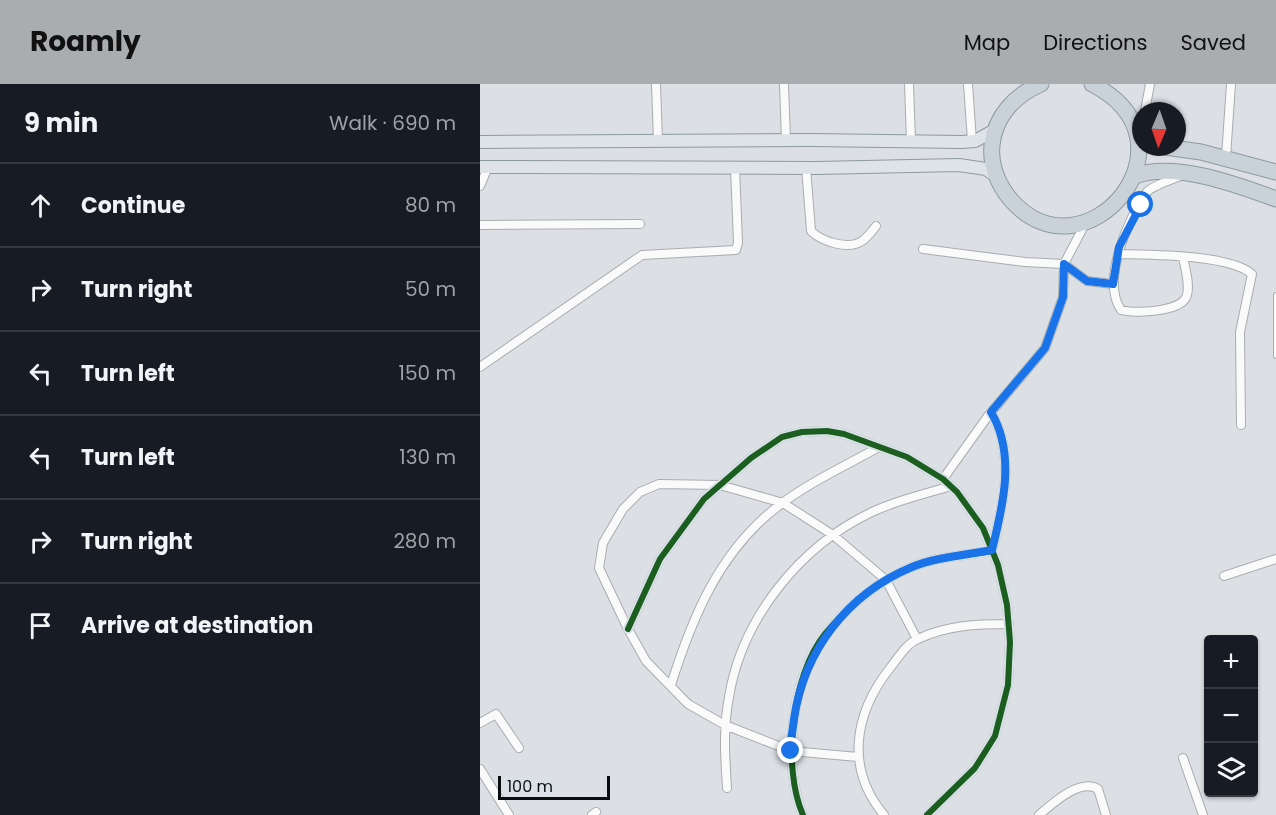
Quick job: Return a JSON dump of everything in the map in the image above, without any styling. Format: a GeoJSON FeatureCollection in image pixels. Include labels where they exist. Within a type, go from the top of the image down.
{"type":"FeatureCollection","features":[{"type":"Feature","properties":{"kind":"highway"},"geometry":{"type":"LineString","coordinates":[[1041,84],[1026,90],[1007,107],[995,130],[993,161],[996,176],[1011,199],[1032,217],[1058,224],[1086,222],[1107,212],[1124,196],[1135,176],[1139,156]]}},
{"type":"Feature","properties":{"kind":"highway"},"geometry":{"type":"LineString","coordinates":[[1092,84],[1109,93],[1126,109],[1132,120]]}},
{"type":"Feature","properties":{"kind":"highway"},"geometry":{"type":"LineString","coordinates":[[1186,151],[1226,158],[1276,172]]}},
{"type":"Feature","properties":{"kind":"highway"},"geometry":{"type":"LineString","coordinates":[[1135,176],[1147,171],[1165,170],[1235,184],[1276,199]]}},
{"type":"Feature","properties":{"kind":"main road"},"geometry":{"type":"LineString","coordinates":[[480,142],[972,141],[995,130]]}},
{"type":"Feature","properties":{"kind":"main road"},"geometry":{"type":"LineString","coordinates":[[484,167],[959,165],[986,169],[996,176]]}},
{"type":"Feature","properties":{"kind":"street"},"geometry":{"type":"LineString","coordinates":[[656,84],[658,141]]}},
{"type":"Feature","properties":{"kind":"street"},"geometry":{"type":"LineString","coordinates":[[784,84],[786,140]]}},
{"type":"Feature","properties":{"kind":"street"},"geometry":{"type":"LineString","coordinates":[[909,84],[911,141]]}},
{"type":"Feature","properties":{"kind":"street"},"geometry":{"type":"LineString","coordinates":[[968,84],[972,141]]}},
{"type":"Feature","properties":{"kind":"street"},"geometry":{"type":"LineString","coordinates":[[1147,102],[1150,84]]}},
{"type":"Feature","properties":{"kind":"street"},"geometry":{"type":"LineString","coordinates":[[1226,158],[1231,84]]}},
{"type":"Feature","properties":{"kind":"street"},"geometry":{"type":"LineString","coordinates":[[480,186],[484,167]]}},
{"type":"Feature","properties":{"kind":"street"},"geometry":{"type":"LineString","coordinates":[[480,367],[642,255],[736,250],[738,243],[735,167]]}},
{"type":"Feature","properties":{"kind":"street"},"geometry":{"type":"LineString","coordinates":[[806,167],[811,231],[817,237],[829,242],[861,242],[876,226]]}},
{"type":"Feature","properties":{"kind":"street"},"geometry":{"type":"LineString","coordinates":[[1183,256],[1188,293],[1181,305],[1130,313],[1120,310],[1113,284],[1122,241],[1148,192],[1185,174]]}},
{"type":"Feature","properties":{"kind":"street"},"geometry":{"type":"LineString","coordinates":[[943,479],[991,412],[1045,348],[1063,297],[1064,264],[1086,222]]}},
{"type":"Feature","properties":{"kind":"street"},"geometry":{"type":"LineString","coordinates":[[480,225],[640,224]]}},
{"type":"Feature","properties":{"kind":"street"},"geometry":{"type":"LineString","coordinates":[[923,249],[1025,262],[1064,264],[1087,281],[1113,284]]}},
{"type":"Feature","properties":{"kind":"street"},"geometry":{"type":"LineString","coordinates":[[1118,254],[1183,256],[1243,267],[1252,274],[1240,332],[1241,425]]}},
{"type":"Feature","properties":{"kind":"street"},"geometry":{"type":"LineString","coordinates":[[991,412],[1002,430],[1005,498],[992,550]]}},
{"type":"Feature","properties":{"kind":"street"},"geometry":{"type":"LineString","coordinates":[[628,629],[660,559],[704,499],[765,447],[792,435],[827,431],[844,434],[907,457],[943,479],[983,528],[992,550],[1007,605],[1008,685],[995,736],[975,768],[927,815]]}},
{"type":"Feature","properties":{"kind":"street"},"geometry":{"type":"LineString","coordinates":[[670,685],[695,615],[720,570],[745,538],[783,503],[879,447]]}},
{"type":"Feature","properties":{"kind":"street"},"geometry":{"type":"LineString","coordinates":[[858,757],[791,751],[725,725],[688,704],[646,661],[628,629],[598,568],[603,543],[623,509],[640,492],[658,484],[720,485],[783,503],[833,535],[886,580],[916,639]]}},
{"type":"Feature","properties":{"kind":"street"},"geometry":{"type":"LineString","coordinates":[[727,788],[725,725],[735,672],[746,640],[766,604],[796,567],[833,535],[872,512],[951,486]]}},
{"type":"Feature","properties":{"kind":"street"},"geometry":{"type":"LineString","coordinates":[[803,815],[791,751],[797,700],[808,664],[824,635],[860,600],[886,580],[913,567],[992,550]]}},
{"type":"Feature","properties":{"kind":"street"},"geometry":{"type":"LineString","coordinates":[[1224,576],[1276,559]]}},
{"type":"Feature","properties":{"kind":"street"},"geometry":{"type":"LineString","coordinates":[[884,815],[873,802],[860,774],[858,757],[871,696],[905,648],[916,639],[971,624],[1009,624]]}},
{"type":"Feature","properties":{"kind":"street"},"geometry":{"type":"LineString","coordinates":[[480,723],[496,714],[519,747]]}},
{"type":"Feature","properties":{"kind":"street"},"geometry":{"type":"LineString","coordinates":[[1183,758],[1203,815]]}},
{"type":"Feature","properties":{"kind":"street"},"geometry":{"type":"LineString","coordinates":[[480,769],[509,815]]}},
{"type":"Feature","properties":{"kind":"street"},"geometry":{"type":"LineString","coordinates":[[1039,815],[1084,786],[1093,786],[1098,789],[1106,815]]}},
{"type":"Feature","properties":{"kind":"lane"},"geometry":{"type":"LineString","coordinates":[[1276,295],[1276,356]]}},
{"type":"Feature","properties":{"kind":"cycle path"},"geometry":{"type":"LineString","coordinates":[[803,815],[793,772],[793,722],[804,673],[813,652],[843,614],[876,587],[899,573],[931,561],[992,551],[1003,499],[1005,463],[999,429],[991,413]]}},
{"type":"Feature","properties":{"kind":"cycle path"},"geometry":{"type":"LineString","coordinates":[[628,629],[660,559],[704,499],[751,458],[782,437],[802,432],[827,431],[844,434],[907,457],[943,479],[957,492],[983,528],[998,565],[1007,605],[1010,642],[1008,685],[995,736],[975,768],[927,815]]}},
{"type":"Feature","properties":{"kind":"route"},"geometry":{"type":"LineString","coordinates":[[791,751],[797,700],[808,664],[824,635],[860,600],[886,580],[913,567],[992,550],[1005,498],[1002,430],[991,412],[1045,348],[1063,297],[1064,264],[1087,281],[1113,284],[1119,247],[1141,205]]}}]}
